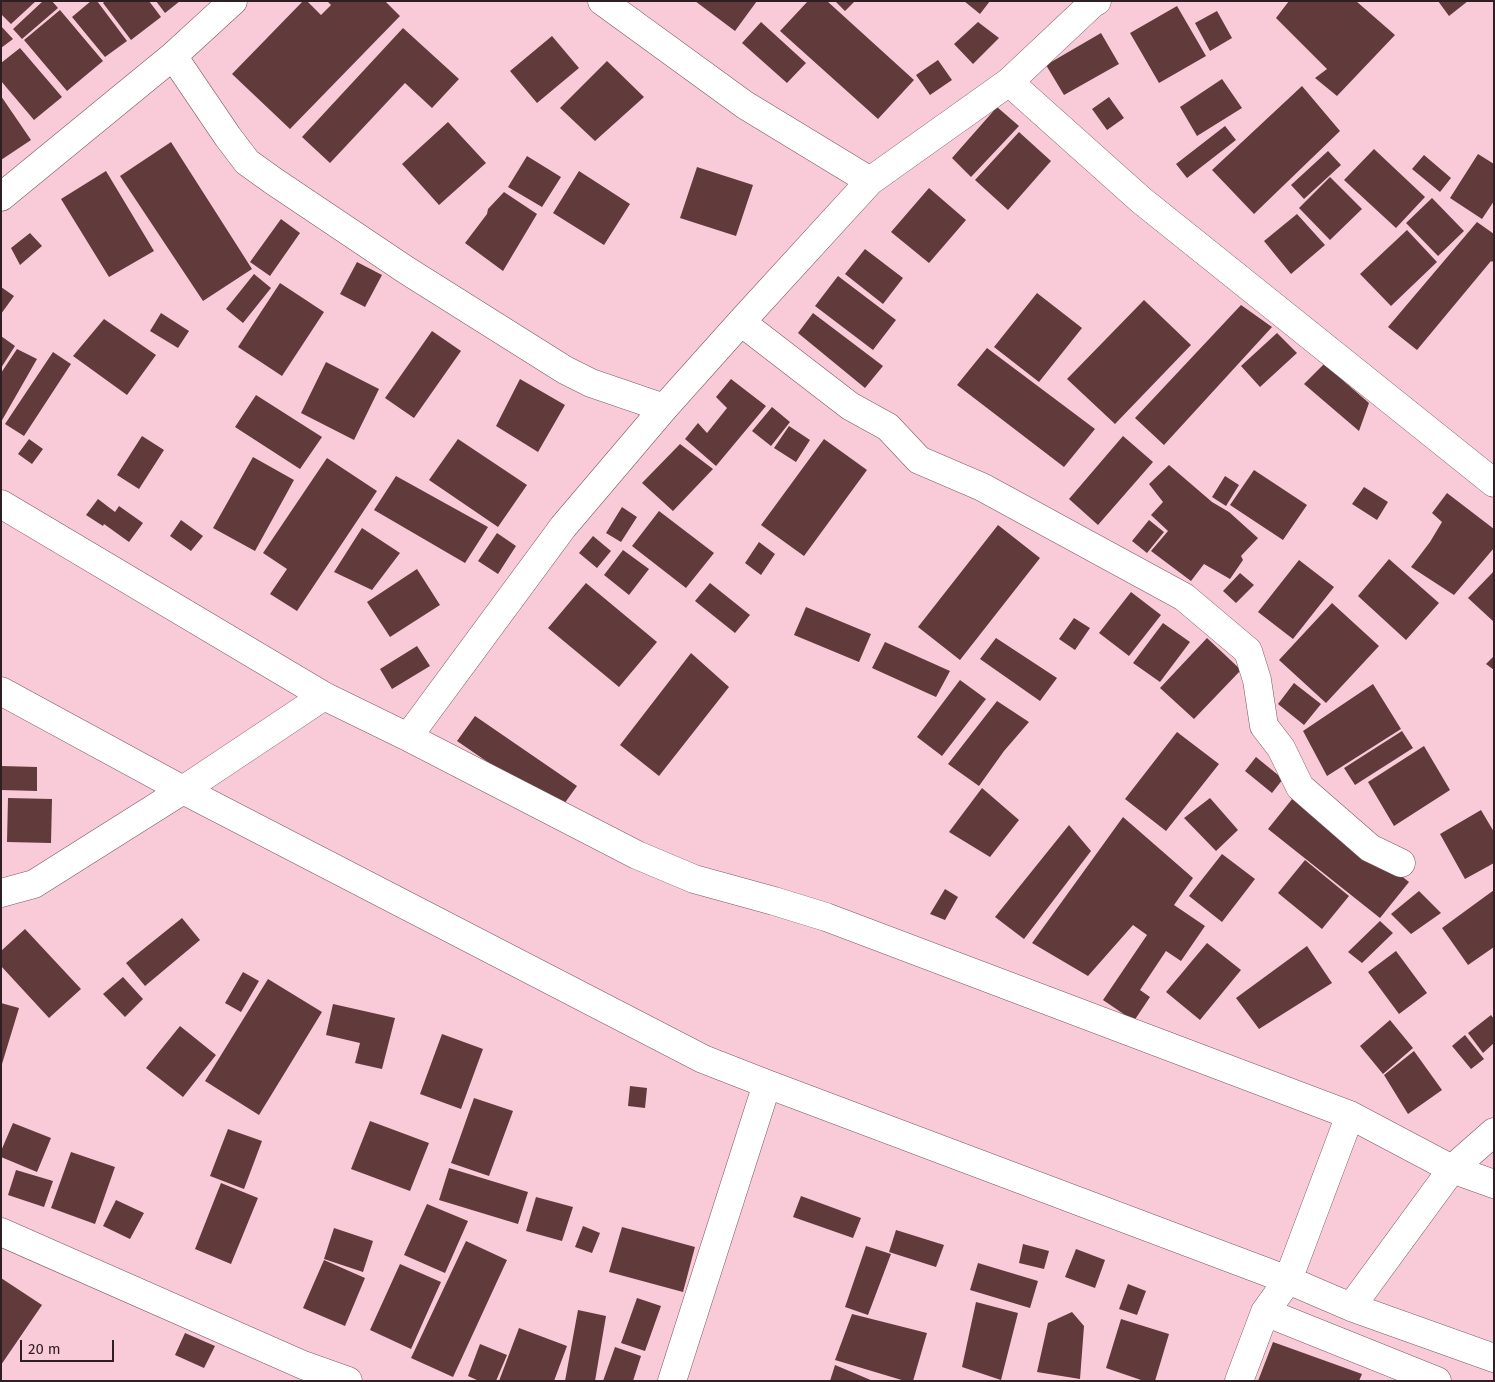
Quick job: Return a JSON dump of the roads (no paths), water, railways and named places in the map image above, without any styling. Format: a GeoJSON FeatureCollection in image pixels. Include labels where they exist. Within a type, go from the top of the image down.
{"type":"FeatureCollection","features":[{"type":"Feature","properties":{"kind":"street"},"geometry":{"type":"LineString","coordinates":[[1,197],[173,56],[233,1]]}},
{"type":"Feature","properties":{"kind":"street"},"geometry":{"type":"LineString","coordinates":[[602,1],[745,105],[870,181]]}},
{"type":"Feature","properties":{"kind":"street"},"geometry":{"type":"LineString","coordinates":[[408,737],[563,527],[740,322],[870,181],[1009,82],[1097,1]]}},
{"type":"Feature","properties":{"kind":"street"},"geometry":{"type":"LineString","coordinates":[[173,56],[247,162],[272,180],[414,275],[565,370],[591,383],[664,408]]}},
{"type":"Feature","properties":{"kind":"street"},"geometry":{"type":"LineString","coordinates":[[1009,82],[1142,200],[1494,483]]}},
{"type":"Feature","properties":{"kind":"street"},"geometry":{"type":"LineString","coordinates":[[740,322],[850,406],[888,427],[919,460],[982,487],[1184,597],[1248,651],[1257,680],[1264,726],[1281,748],[1300,786],[1370,848],[1400,863]]}},
{"type":"Feature","properties":{"kind":"street"},"geometry":{"type":"LineString","coordinates":[[1,504],[324,696],[637,855],[694,879],[774,900],[826,917],[1350,1115],[1452,1170],[1494,1184]]}},
{"type":"Feature","properties":{"kind":"street"},"geometry":{"type":"LineString","coordinates":[[1,691],[183,790],[703,1059],[1288,1280],[1351,1307],[1494,1358]]}},
{"type":"Feature","properties":{"kind":"street"},"geometry":{"type":"LineString","coordinates":[[1,894],[34,884],[183,790],[324,696]]}},
{"type":"Feature","properties":{"kind":"street"},"geometry":{"type":"LineString","coordinates":[[672,1381],[767,1084]]}},
{"type":"Feature","properties":{"kind":"street"},"geometry":{"type":"LineString","coordinates":[[1239,1381],[1265,1312],[1288,1280],[1350,1115]]}},
{"type":"Feature","properties":{"kind":"street"},"geometry":{"type":"LineString","coordinates":[[1351,1307],[1452,1170],[1494,1132]]}},
{"type":"Feature","properties":{"kind":"street"},"geometry":{"type":"LineString","coordinates":[[1,1232],[303,1365],[348,1381]]}},
{"type":"Feature","properties":{"kind":"street"},"geometry":{"type":"LineString","coordinates":[[1265,1312],[1437,1381]]}}]}
